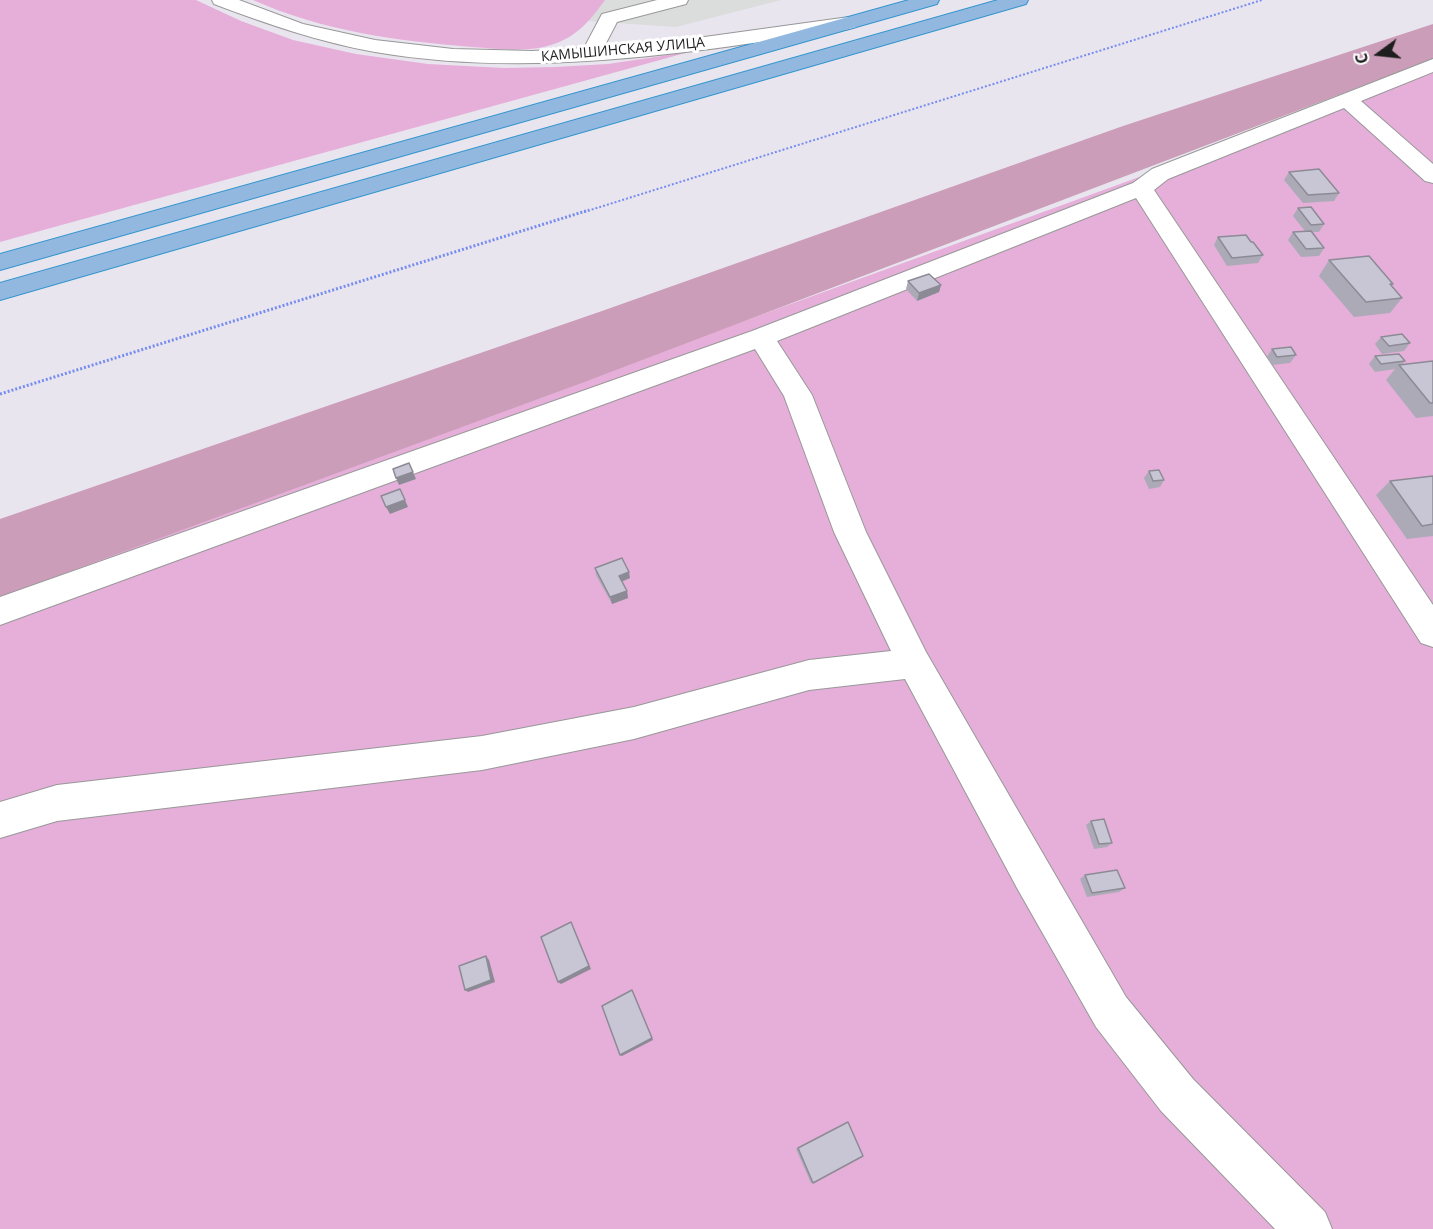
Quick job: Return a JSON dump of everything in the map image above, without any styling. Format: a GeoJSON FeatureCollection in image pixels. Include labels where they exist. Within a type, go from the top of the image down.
{"type":"FeatureCollection","features":[{"type":"Feature","properties":{"kind":"highway"},"geometry":{"type":"LineString","coordinates":[[0,262],[930,0]]}},
{"type":"Feature","properties":{"kind":"highway"},"geometry":{"type":"LineString","coordinates":[[0,292],[1019,0]]}},
{"type":"Feature","properties":{"kind":"street","name":"КАМЫШИНСКАЯ УЛИЦА"},"geometry":{"type":"LineString","coordinates":[[221,0],[256,15],[304,31],[352,42],[482,56],[547,58],[590,56],[727,40],[851,22]]}},
{"type":"Feature","properties":{"kind":"street"},"geometry":{"type":"LineString","coordinates":[[590,56],[609,18],[671,1]]}},
{"type":"Feature","properties":{"kind":"street"},"geometry":{"type":"LineString","coordinates":[[0,611],[761,337],[1141,188],[1160,174],[1433,65]]}},
{"type":"Feature","properties":{"kind":"street"},"geometry":{"type":"LineString","coordinates":[[1346,99],[1433,177]]}},
{"type":"Feature","properties":{"kind":"street"},"geometry":{"type":"LineString","coordinates":[[1141,188],[1433,633]]}},
{"type":"Feature","properties":{"kind":"street"},"geometry":{"type":"LineString","coordinates":[[761,337],[798,395],[850,532],[914,663],[1031,874],[1111,1012],[1177,1095],[1308,1229]]}},
{"type":"Feature","properties":{"kind":"street"},"geometry":{"type":"LineString","coordinates":[[0,820],[57,803],[482,753],[634,723],[809,675],[914,663]]}},
{"type":"Feature","properties":{"kind":"path"},"geometry":{"type":"LineString","coordinates":[[0,394],[1262,0]]}},
{"type":"Feature","properties":{"kind":"shaded area"},"geometry":{"type":"Polygon","coordinates":[[[0,0],[196,0],[241,21],[293,40],[356,54],[428,64],[504,68],[555,67],[608,64],[689,52],[0,242],[0,0]]]}},
{"type":"Feature","properties":{"kind":"shaded area"},"geometry":{"type":"Polygon","coordinates":[[[253,0],[605,0],[583,26],[563,41],[534,49],[513,50],[388,38],[361,33],[306,20],[253,0]]]}},
{"type":"Feature","properties":{"kind":"shaded area"},"geometry":{"type":"Polygon","coordinates":[[[350,0],[781,0],[676,27],[364,6],[350,0]]]}},
{"type":"Feature","properties":{"kind":"shaded area"},"geometry":{"type":"Polygon","coordinates":[[[1433,24],[1433,59],[587,381],[0,597],[0,519],[602,311],[1123,126],[1433,24]]]}},
{"type":"Feature","properties":{"kind":"shaded area"},"geometry":{"type":"Polygon","coordinates":[[[1433,70],[1433,1229],[0,1229],[0,592],[1433,70]]]}},
{"type":"Feature","properties":{"kind":"building"},"geometry":{"type":"Polygon","coordinates":[[[1319,169],[1339,193],[1308,195],[1289,172],[1319,169]]]}},
{"type":"Feature","properties":{"kind":"building"},"geometry":{"type":"Polygon","coordinates":[[[1311,207],[1324,224],[1311,225],[1298,208],[1311,207]]]}},
{"type":"Feature","properties":{"kind":"building"},"geometry":{"type":"Polygon","coordinates":[[[1311,231],[1324,248],[1306,249],[1293,232],[1311,231]]]}},
{"type":"Feature","properties":{"kind":"building"},"geometry":{"type":"Polygon","coordinates":[[[1246,235],[1263,255],[1232,258],[1218,237],[1246,235]]]}},
{"type":"Feature","properties":{"kind":"building"},"geometry":{"type":"Polygon","coordinates":[[[1369,256],[1402,298],[1366,302],[1329,260],[1369,256]]]}},
{"type":"Feature","properties":{"kind":"building"},"geometry":{"type":"Polygon","coordinates":[[[929,274],[941,285],[919,293],[908,281],[929,274]]]}},
{"type":"Feature","properties":{"kind":"building"},"geometry":{"type":"Polygon","coordinates":[[[1402,334],[1410,343],[1389,346],[1381,337],[1402,334]]]}},
{"type":"Feature","properties":{"kind":"building"},"geometry":{"type":"Polygon","coordinates":[[[1291,347],[1296,355],[1277,357],[1272,349],[1291,347]]]}},
{"type":"Feature","properties":{"kind":"building"},"geometry":{"type":"Polygon","coordinates":[[[1399,354],[1405,361],[1381,364],[1375,356],[1399,354]]]}},
{"type":"Feature","properties":{"kind":"building"},"geometry":{"type":"Polygon","coordinates":[[[1433,361],[1433,403],[1430,403],[1399,365],[1433,361]]]}},
{"type":"Feature","properties":{"kind":"building"},"geometry":{"type":"Polygon","coordinates":[[[409,463],[413,472],[396,478],[393,469],[409,463]]]}},
{"type":"Feature","properties":{"kind":"building"},"geometry":{"type":"Polygon","coordinates":[[[1159,470],[1164,480],[1153,481],[1149,471],[1159,470]]]}},
{"type":"Feature","properties":{"kind":"building"},"geometry":{"type":"Polygon","coordinates":[[[1433,476],[1433,524],[1422,526],[1390,481],[1433,476]]]}},
{"type":"Feature","properties":{"kind":"building"},"geometry":{"type":"Polygon","coordinates":[[[400,489],[405,500],[386,507],[381,496],[400,489]]]}},
{"type":"Feature","properties":{"kind":"building"},"geometry":{"type":"Polygon","coordinates":[[[622,558],[629,572],[619,576],[627,591],[610,597],[595,568],[622,558]]]}},
{"type":"Feature","properties":{"kind":"building"},"geometry":{"type":"Polygon","coordinates":[[[1104,819],[1112,843],[1099,844],[1091,821],[1104,819]]]}},
{"type":"Feature","properties":{"kind":"building"},"geometry":{"type":"Polygon","coordinates":[[[1117,870],[1125,888],[1092,893],[1085,875],[1117,870]]]}},
{"type":"Feature","properties":{"kind":"building"},"geometry":{"type":"Polygon","coordinates":[[[571,922],[589,966],[558,982],[541,937],[571,922]]]}},
{"type":"Feature","properties":{"kind":"building"},"geometry":{"type":"Polygon","coordinates":[[[486,956],[491,980],[465,990],[459,966],[486,956]]]}},
{"type":"Feature","properties":{"kind":"building"},"geometry":{"type":"Polygon","coordinates":[[[632,990],[652,1038],[620,1055],[602,1006],[632,990]]]}},
{"type":"Feature","properties":{"kind":"building"},"geometry":{"type":"Polygon","coordinates":[[[848,1122],[863,1156],[813,1183],[798,1148],[848,1122]]]}}]}
